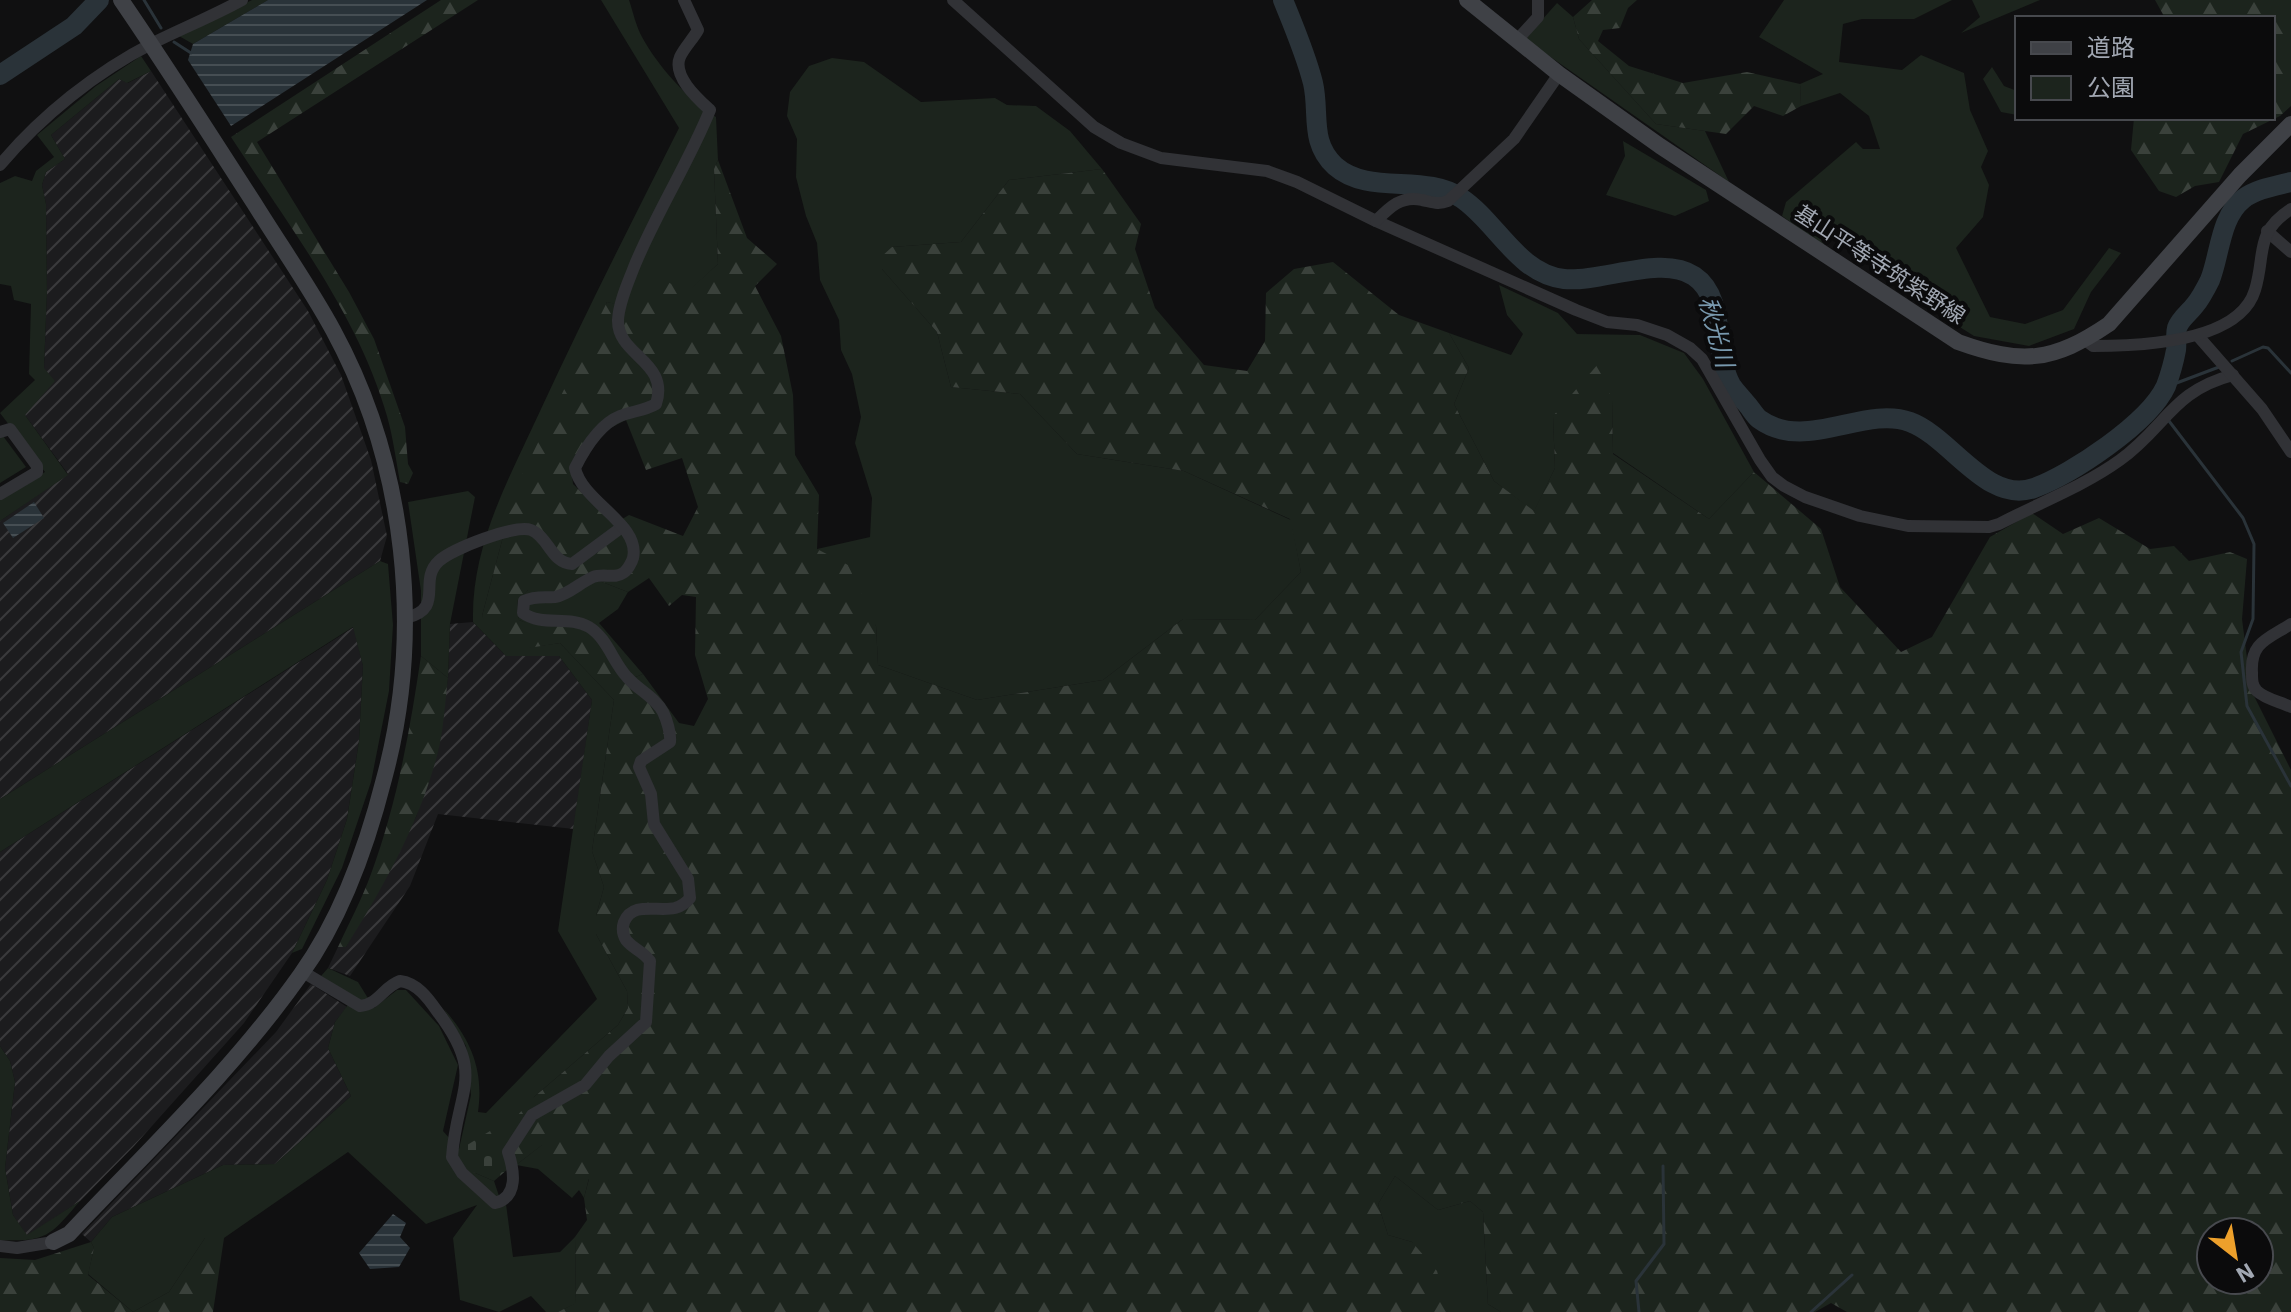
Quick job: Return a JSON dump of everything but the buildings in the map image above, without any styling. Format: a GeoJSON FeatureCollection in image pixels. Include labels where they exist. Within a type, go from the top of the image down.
{"type":"FeatureCollection","features":[{"type":"Feature","properties":{"kind":"street"},"geometry":{"type":"LineString","coordinates":[[0,165],[15,147],[77,93],[151,44],[242,0]]}},
{"type":"Feature","properties":{"kind":"street"},"geometry":{"type":"LineString","coordinates":[[303,972],[360,1006],[373,1003],[388,986],[400,981],[416,987],[434,1006],[459,1043],[466,1073],[452,1157],[462,1173],[495,1203],[503,1201],[509,1194],[513,1167],[508,1152],[524,1124],[532,1115],[585,1085],[609,1056],[646,1022],[650,961],[645,953],[625,938],[625,922],[630,912],[638,909],[678,907],[690,898],[688,879],[654,824],[651,794],[639,767],[641,761],[670,742],[671,737],[663,713],[627,677],[600,636],[573,621],[540,620],[523,613],[524,601],[529,598],[557,597],[591,578],[603,574],[623,574],[633,558],[630,532],[578,481],[575,468],[589,441],[616,417],[646,410],[656,404],[660,393],[649,366],[620,333],[618,321],[620,306],[642,248],[710,110],[693,94],[679,68],[681,55],[698,30],[684,0]]}},
{"type":"Feature","properties":{"kind":"street"},"geometry":{"type":"LineString","coordinates":[[953,0],[1094,127],[1121,143],[1171,160],[1267,171],[1597,318],[1637,325],[1667,335],[1690,348],[1702,359],[1772,477],[1805,497],[1860,516],[1908,526],[1989,527],[1999,524],[2119,461],[2180,400],[2195,389],[2233,375]]}},
{"type":"Feature","properties":{"kind":"street","name":"基山平等寺筑紫野線"},"geometry":{"type":"LineString","coordinates":[[1467,0],[1559,74],[1723,188],[1958,342],[1988,353],[2024,357],[2049,355],[2085,340],[2109,324],[2240,175],[2291,124]]}},
{"type":"Feature","properties":{"kind":"street"},"geometry":{"type":"LineString","coordinates":[[1517,40],[1538,17],[1538,0]]}},
{"type":"Feature","properties":{"kind":"street"},"geometry":{"type":"LineString","coordinates":[[0,1246],[17,1248],[53,1242],[69,1234],[249,1044],[303,972],[349,884],[373,820],[402,686],[406,618],[399,540],[392,498],[369,412],[352,370],[320,307],[125,5]]}},
{"type":"Feature","properties":{"kind":"street"},"geometry":{"type":"LineString","coordinates":[[1376,221],[1404,199],[1417,198],[1440,204],[1448,201],[1514,139],[1559,74]]}},
{"type":"Feature","properties":{"kind":"street"},"geometry":{"type":"LineString","coordinates":[[2085,340],[2093,346],[2165,341],[2193,336],[2240,314],[2250,302],[2255,289],[2267,231],[2291,209]]}},
{"type":"Feature","properties":{"kind":"street"},"geometry":{"type":"LineString","coordinates":[[2267,231],[2291,252]]}},
{"type":"Feature","properties":{"kind":"street"},"geometry":{"type":"LineString","coordinates":[[2193,336],[2262,409],[2291,452]]}},
{"type":"Feature","properties":{"kind":"street"},"geometry":{"type":"LineString","coordinates":[[0,494],[37,472],[37,466],[10,429],[1,431]]}},
{"type":"Feature","properties":{"kind":"street"},"geometry":{"type":"LineString","coordinates":[[406,618],[425,609],[429,601],[431,574],[436,564],[491,537],[515,529],[530,530],[545,540],[556,558],[565,564],[572,564],[622,527]]}},
{"type":"Feature","properties":{"kind":"street"},"geometry":{"type":"LineString","coordinates":[[2291,624],[2262,642],[2254,649],[2251,658],[2252,684],[2256,690],[2291,707]]}},
{"type":"Feature","properties":{"kind":"shaded area"},"geometry":{"type":"Polygon","coordinates":[[[268,0],[427,0],[231,126],[188,60],[193,44],[268,0]]]}},
{"type":"Feature","properties":{"kind":"shaded area"},"geometry":{"type":"Polygon","coordinates":[[[151,71],[308,311],[341,375],[371,460],[387,536],[380,561],[0,799],[0,521],[68,474],[25,415],[44,368],[47,292],[46,204],[42,185],[46,172],[65,159],[51,135],[119,79],[128,83],[151,71]]]}},
{"type":"Feature","properties":{"kind":"shaded area"},"geometry":{"type":"Polygon","coordinates":[[[34,502],[44,518],[13,538],[3,523],[34,502]]]}},
{"type":"Feature","properties":{"kind":"shaded area"},"geometry":{"type":"Polygon","coordinates":[[[473,622],[506,656],[559,656],[592,700],[574,829],[438,814],[410,886],[350,976],[328,968],[338,947],[346,947],[416,817],[438,751],[448,678],[450,624],[473,622]]]}},
{"type":"Feature","properties":{"kind":"shaded area"},"geometry":{"type":"Polygon","coordinates":[[[354,627],[363,666],[359,741],[347,819],[327,880],[292,953],[244,1023],[134,1146],[80,1201],[27,1236],[13,1215],[5,1168],[15,1082],[10,1061],[0,1046],[0,852],[354,627]]]}},
{"type":"Feature","properties":{"kind":"shaded area"},"geometry":{"type":"Polygon","coordinates":[[[311,984],[347,1007],[335,1022],[328,1048],[351,1096],[275,1164],[223,1165],[112,1217],[91,1242],[82,1234],[276,1032],[311,984]]]}},
{"type":"Feature","properties":{"kind":"shaded area"},"geometry":{"type":"Polygon","coordinates":[[[393,1214],[406,1223],[400,1237],[410,1248],[399,1267],[370,1269],[359,1253],[393,1214]]]}},
{"type":"Feature","properties":{"kind":"green space"},"geometry":{"type":"Polygon","coordinates":[[[252,0],[268,0],[193,44],[179,36],[252,0]]]}},
{"type":"Feature","properties":{"kind":"green space"},"geometry":{"type":"Polygon","coordinates":[[[441,0],[478,0],[257,142],[349,292],[374,339],[405,427],[408,464],[413,473],[408,484],[400,482],[387,416],[374,378],[340,306],[231,137],[441,0]]]}},
{"type":"Feature","properties":{"kind":"green space"},"geometry":{"type":"Polygon","coordinates":[[[601,0],[629,0],[640,33],[656,59],[674,82],[716,117],[718,160],[714,169],[718,264],[687,293],[625,307],[607,302],[503,537],[482,616],[510,650],[560,643],[614,700],[592,851],[604,887],[596,916],[596,934],[627,991],[628,1008],[618,1025],[534,1097],[516,1165],[473,1172],[494,1181],[499,1196],[506,1204],[513,1257],[560,1252],[575,1237],[576,1303],[586,1312],[575,1304],[558,1312],[546,1312],[531,1296],[499,1312],[460,1300],[453,1238],[477,1205],[426,1224],[348,1152],[224,1238],[205,1238],[169,1292],[133,1312],[88,1274],[94,1248],[91,1242],[112,1217],[223,1165],[275,1164],[351,1096],[328,1048],[335,1022],[353,998],[321,976],[328,968],[358,982],[374,1008],[397,990],[406,990],[439,1026],[458,1065],[443,1131],[459,1149],[471,1095],[466,1046],[444,1009],[462,1032],[473,1056],[479,1083],[478,1112],[486,1113],[597,999],[558,931],[592,700],[559,656],[506,656],[473,622],[478,565],[505,486],[679,128],[601,0]]]}},
{"type":"Feature","properties":{"kind":"green space"},"geometry":{"type":"Polygon","coordinates":[[[1592,0],[1637,0],[1628,8],[1620,28],[1603,30],[1598,41],[1629,66],[1683,83],[1747,72],[1800,84],[1801,106],[1783,116],[1754,106],[1726,134],[1656,124],[1579,39],[1573,17],[1592,0]]]}},
{"type":"Feature","properties":{"kind":"green space"},"geometry":{"type":"Polygon","coordinates":[[[1784,0],[1952,0],[1914,19],[1862,19],[1843,24],[1839,62],[1902,70],[1921,55],[1964,73],[1970,110],[1988,151],[1981,167],[1989,185],[1983,217],[1956,248],[1990,317],[2025,324],[2063,310],[2109,248],[2121,253],[2091,292],[2074,329],[2029,346],[1974,336],[1936,312],[1919,278],[1832,237],[1823,245],[1782,216],[1786,202],[1856,142],[1863,149],[1880,149],[1869,116],[1840,93],[1801,106],[1800,84],[1823,74],[1759,37],[1784,0]]]}},
{"type":"Feature","properties":{"kind":"green space"},"geometry":{"type":"Polygon","coordinates":[[[1972,0],[2040,0],[1961,33],[1980,17],[1972,0]]]}},
{"type":"Feature","properties":{"kind":"green space"},"geometry":{"type":"Polygon","coordinates":[[[2155,0],[2291,0],[2291,106],[2275,118],[2275,16],[2164,16],[2155,0]]]}},
{"type":"Feature","properties":{"kind":"green space"},"geometry":{"type":"Polygon","coordinates":[[[1557,3],[1573,17],[1579,39],[1656,124],[1705,131],[1729,182],[1525,39],[1557,3]]]}},
{"type":"Feature","properties":{"kind":"green space"},"geometry":{"type":"Polygon","coordinates":[[[141,56],[151,71],[127,83],[119,79],[51,135],[65,159],[46,172],[42,185],[46,204],[47,292],[44,368],[55,381],[25,415],[68,475],[0,521],[0,498],[45,472],[0,413],[35,380],[29,374],[31,304],[14,300],[11,286],[0,284],[0,183],[15,176],[32,181],[36,171],[54,157],[37,135],[96,86],[141,56]]]}},
{"type":"Feature","properties":{"kind":"green space"},"geometry":{"type":"Polygon","coordinates":[[[832,58],[864,62],[921,102],[995,98],[1007,105],[1036,106],[1070,131],[1102,169],[1009,180],[961,242],[892,247],[882,269],[937,332],[951,387],[1020,394],[1077,454],[1184,471],[1291,520],[1301,572],[1255,620],[1183,619],[1103,680],[977,700],[878,665],[876,626],[817,549],[870,537],[872,498],[855,443],[861,417],[852,374],[841,350],[839,320],[820,280],[817,243],[796,177],[797,139],[787,116],[790,92],[809,66],[832,58]]]}},
{"type":"Feature","properties":{"kind":"green space"},"geometry":{"type":"Polygon","coordinates":[[[1992,67],[2004,86],[2015,90],[2015,115],[2001,112],[1983,79],[1992,67]]]}},
{"type":"Feature","properties":{"kind":"green space"},"geometry":{"type":"Polygon","coordinates":[[[2134,120],[2272,120],[2243,134],[2219,182],[2195,186],[2176,197],[2159,191],[2131,150],[2134,120]]]}},
{"type":"Feature","properties":{"kind":"green space"},"geometry":{"type":"Polygon","coordinates":[[[1623,141],[1706,190],[1709,201],[1675,216],[1606,195],[1625,156],[1623,141]]]}},
{"type":"Feature","properties":{"kind":"green space"},"geometry":{"type":"Polygon","coordinates":[[[718,160],[747,238],[777,264],[755,286],[781,336],[793,395],[795,455],[819,495],[817,549],[848,565],[876,626],[878,665],[977,700],[1103,680],[1183,619],[1255,620],[1301,572],[1290,519],[1184,471],[1077,454],[1020,394],[951,387],[937,332],[882,269],[880,258],[892,247],[961,242],[1009,180],[1102,169],[1141,224],[1135,249],[1155,308],[1204,365],[1247,371],[1265,341],[1266,293],[1294,269],[1333,262],[1399,315],[1449,333],[1469,368],[1454,404],[1494,481],[1534,511],[1555,468],[1553,416],[1599,363],[1612,401],[1613,454],[1709,519],[1754,472],[1821,529],[1840,587],[1901,652],[1932,637],[1990,537],[2032,513],[2063,534],[2099,518],[2150,549],[2174,546],[2189,561],[2230,552],[2247,559],[2242,619],[2251,690],[2291,770],[2291,1312],[1847,1312],[1831,1303],[1815,1312],[1501,1312],[1488,1304],[1483,1212],[1470,1201],[1438,1210],[1395,1176],[1378,1204],[1388,1235],[1412,1242],[1437,1271],[1448,1312],[558,1312],[576,1303],[575,1237],[587,1220],[584,1198],[589,1179],[574,1186],[561,1178],[548,1165],[542,1145],[516,1165],[511,1150],[516,1117],[534,1097],[618,1025],[628,1008],[627,991],[596,934],[596,916],[604,887],[592,851],[614,700],[560,643],[510,651],[493,637],[482,616],[503,537],[498,524],[607,302],[625,306],[658,277],[687,292],[718,264],[714,169],[718,160]],[[626,420],[587,440],[571,468],[573,484],[614,524],[629,515],[683,536],[698,507],[682,458],[646,470],[626,420]],[[587,576],[554,594],[528,590],[517,600],[519,620],[531,624],[569,625],[587,633],[603,647],[628,680],[643,674],[679,723],[694,726],[708,699],[695,655],[696,597],[682,595],[669,606],[649,578],[628,592],[587,576]]]}},
{"type":"Feature","properties":{"kind":"green space"},"geometry":{"type":"Polygon","coordinates":[[[1499,285],[1558,313],[1577,334],[1640,335],[1684,353],[1703,379],[1754,472],[1709,519],[1613,453],[1612,401],[1553,416],[1555,468],[1534,512],[1494,481],[1454,404],[1469,368],[1449,333],[1511,355],[1523,334],[1507,315],[1499,285]]]}},
{"type":"Feature","properties":{"kind":"green space"},"geometry":{"type":"Polygon","coordinates":[[[3,436],[26,467],[0,483],[0,438],[3,436]]]}},
{"type":"Feature","properties":{"kind":"green space"},"geometry":{"type":"Polygon","coordinates":[[[468,491],[475,497],[450,624],[448,678],[421,656],[421,591],[408,502],[468,491]]]}},
{"type":"Feature","properties":{"kind":"green space"},"geometry":{"type":"Polygon","coordinates":[[[380,561],[388,564],[393,625],[389,691],[371,782],[342,868],[302,949],[292,953],[327,880],[347,819],[359,741],[363,666],[353,627],[0,852],[0,799],[380,561]]]}},
{"type":"Feature","properties":{"kind":"green space"},"geometry":{"type":"Polygon","coordinates":[[[587,576],[628,592],[618,609],[599,623],[643,674],[628,680],[571,625],[530,625],[519,620],[517,599],[528,590],[587,576]]]}},
{"type":"Feature","properties":{"kind":"green space"},"geometry":{"type":"Polygon","coordinates":[[[421,656],[448,678],[438,752],[400,853],[346,947],[338,947],[367,883],[388,821],[407,739],[421,656]]]}},
{"type":"Feature","properties":{"kind":"green space"},"geometry":{"type":"Polygon","coordinates":[[[0,1046],[10,1061],[15,1082],[5,1168],[13,1215],[27,1235],[80,1201],[54,1229],[28,1240],[0,1240],[0,1046]]]}},
{"type":"Feature","properties":{"kind":"green space"},"geometry":{"type":"Polygon","coordinates":[[[490,1131],[509,1168],[494,1181],[473,1172],[459,1150],[490,1131]]]}},
{"type":"Feature","properties":{"kind":"green space"},"geometry":{"type":"Polygon","coordinates":[[[543,1144],[589,1178],[584,1198],[579,1190],[572,1198],[538,1169],[516,1165],[543,1144]]]}},
{"type":"Feature","properties":{"kind":"green space"},"geometry":{"type":"Polygon","coordinates":[[[1395,1176],[1438,1210],[1470,1201],[1483,1212],[1488,1304],[1501,1312],[1448,1312],[1412,1242],[1388,1235],[1378,1204],[1395,1176]]]}},
{"type":"Feature","properties":{"kind":"green space"},"geometry":{"type":"Polygon","coordinates":[[[205,1238],[224,1238],[213,1312],[133,1312],[169,1292],[205,1238]]]}},
{"type":"Feature","properties":{"kind":"green space"},"geometry":{"type":"Polygon","coordinates":[[[91,1242],[94,1248],[88,1275],[133,1312],[0,1312],[0,1258],[35,1260],[91,1242]]]}},
{"type":"Feature","properties":{"kind":"waterway","name":"秋光川"},"geometry":{"type":"LineString","coordinates":[[0,75],[74,26],[99,0]]}},
{"type":"Feature","properties":{"kind":"waterway"},"geometry":{"type":"LineString","coordinates":[[144,0],[161,28]]}},
{"type":"Feature","properties":{"kind":"waterway","name":"秋光川"},"geometry":{"type":"LineString","coordinates":[[1283,0],[1313,83],[1318,137],[1335,166],[1364,180],[1431,187],[1461,198],[1520,257],[1548,275],[1579,279],[1665,268],[1694,276],[1711,298],[1722,358],[1731,385],[1759,419],[1777,428],[1796,431],[1873,419],[1892,418],[1910,422],[1940,441],[1985,479],[2017,491],[2034,488],[2068,471],[2108,446],[2144,416],[2166,386],[2176,350],[2177,328],[2210,280],[2222,237],[2235,207],[2248,196],[2291,182]]}},
{"type":"Feature","properties":{"kind":"waterway"},"geometry":{"type":"LineString","coordinates":[[174,42],[191,53]]}},
{"type":"Feature","properties":{"kind":"waterway"},"geometry":{"type":"LineString","coordinates":[[2232,361],[2263,347],[2268,348],[2291,373]]}},
{"type":"Feature","properties":{"kind":"waterway"},"geometry":{"type":"LineString","coordinates":[[2166,387],[2219,367]]}},
{"type":"Feature","properties":{"kind":"waterway"},"geometry":{"type":"LineString","coordinates":[[2152,405],[2158,411]]}},
{"type":"Feature","properties":{"kind":"waterway"},"geometry":{"type":"LineString","coordinates":[[2169,421],[2243,518],[2254,544],[2253,619],[2241,652],[2247,706],[2291,786]]}},
{"type":"Feature","properties":{"kind":"waterway"},"geometry":{"type":"LineString","coordinates":[[1639,1312],[1636,1281],[1664,1244],[1663,1166]]}},
{"type":"Feature","properties":{"kind":"waterway"},"geometry":{"type":"LineString","coordinates":[[1811,1312],[1852,1275]]}}]}
